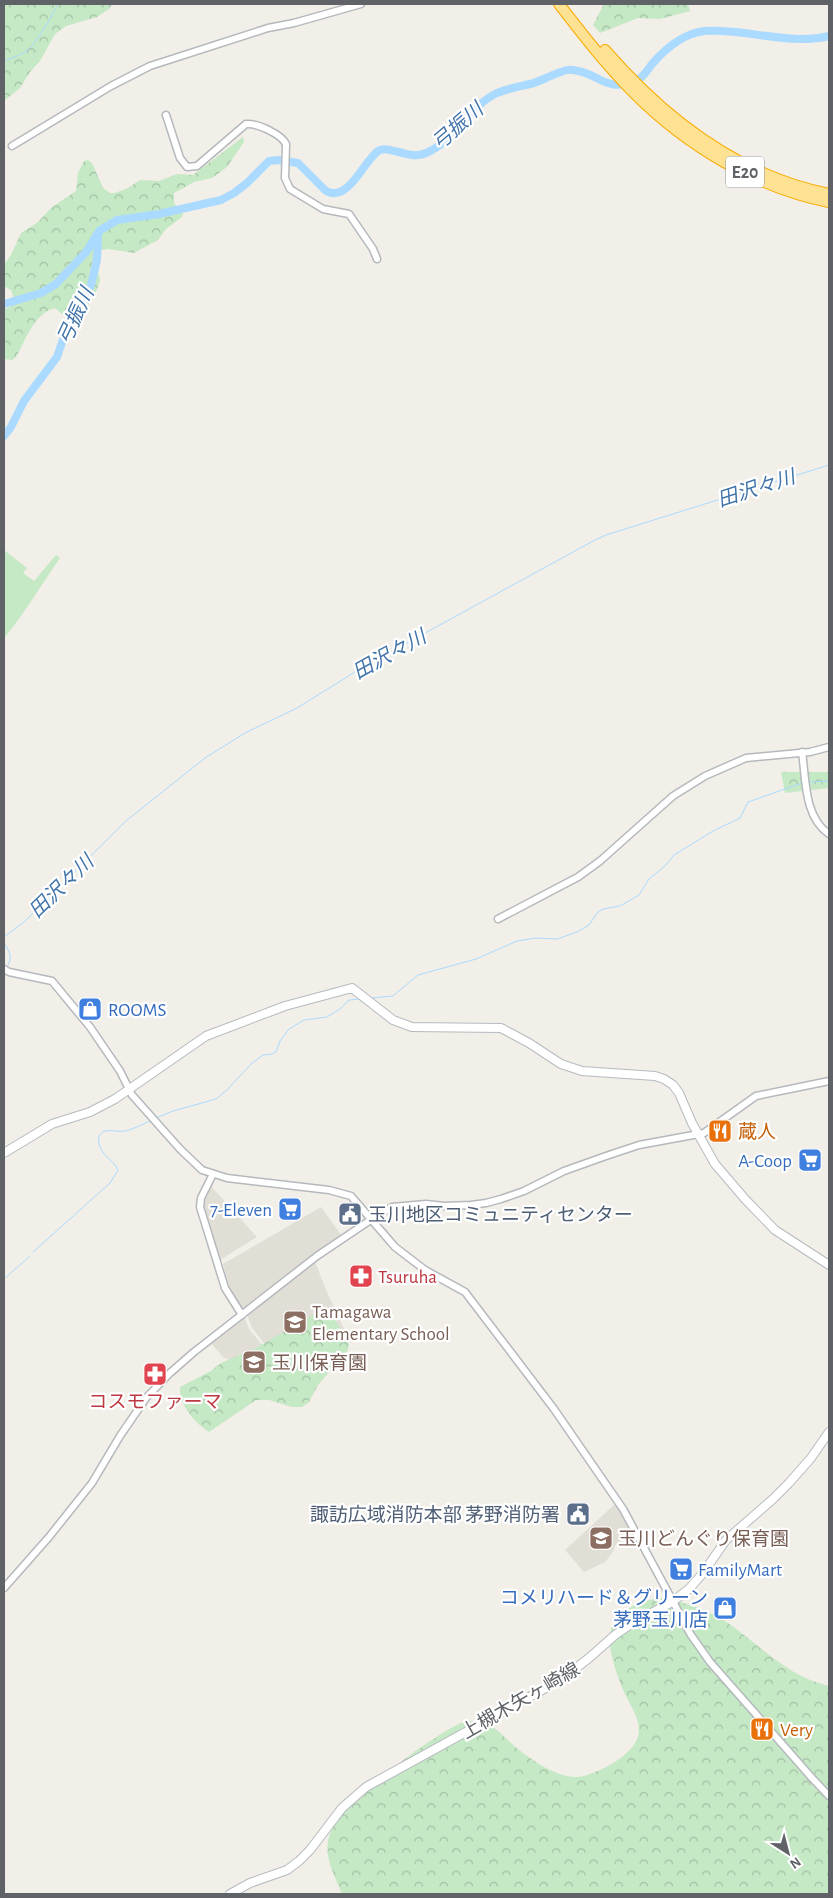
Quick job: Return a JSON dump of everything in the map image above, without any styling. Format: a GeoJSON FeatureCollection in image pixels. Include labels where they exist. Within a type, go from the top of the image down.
{"type":"FeatureCollection","features":[{"type":"Feature","properties":{"kind":"highway","name":"E20"},"geometry":{"type":"LineString","coordinates":[[559,4],[571,14],[640,89],[702,148],[745,172],[798,194],[829,202]]}},
{"type":"Feature","properties":{"kind":"highway","name":"E20"},"geometry":{"type":"LineString","coordinates":[[567,4],[571,14]]}},
{"type":"Feature","properties":{"kind":"highway","name":"E20"},"geometry":{"type":"LineString","coordinates":[[672,121],[761,172],[800,187],[829,194]]}},
{"type":"Feature","properties":{"kind":"main road"},"geometry":{"type":"LineString","coordinates":[[4,1153],[52,1124],[90,1112],[128,1090],[206,1036],[285,1006],[352,988],[393,1020],[412,1027],[501,1028],[529,1042],[561,1064],[582,1071],[655,1076],[664,1079],[673,1085],[679,1093],[698,1135],[721,1170],[766,1222],[829,1264]]}},
{"type":"Feature","properties":{"kind":"main road","name":"上槻木矢ヶ崎線"},"geometry":{"type":"LineString","coordinates":[[230,1894],[250,1883],[286,1870],[299,1861],[310,1850],[342,1808],[366,1787],[562,1679],[615,1635],[631,1624],[672,1602],[698,1580],[726,1540],[790,1482],[811,1458],[829,1432]]}},
{"type":"Feature","properties":{"kind":"street"},"geometry":{"type":"LineString","coordinates":[[12,146],[111,86],[150,66],[268,28],[294,23],[361,4]]}},
{"type":"Feature","properties":{"kind":"street"},"geometry":{"type":"LineString","coordinates":[[166,115],[180,158],[187,167],[197,166],[246,124],[256,125],[280,137],[286,144],[285,178],[290,188],[322,209],[349,214],[378,259]]}},
{"type":"Feature","properties":{"kind":"street"},"geometry":{"type":"LineString","coordinates":[[498,919],[578,877],[600,861],[673,796],[724,766],[746,758],[829,748]]}},
{"type":"Feature","properties":{"kind":"street"},"geometry":{"type":"LineString","coordinates":[[802,752],[809,803],[817,823],[829,834]]}},
{"type":"Feature","properties":{"kind":"street"},"geometry":{"type":"LineString","coordinates":[[4,969],[9,972],[52,981],[90,1027],[120,1070],[128,1090],[191,1161],[202,1170],[241,1180],[342,1193],[351,1196],[395,1248],[424,1270],[465,1292],[554,1410],[623,1509],[672,1602],[691,1635],[710,1662],[829,1796]]}},
{"type":"Feature","properties":{"kind":"street"},"geometry":{"type":"LineString","coordinates":[[4,1588],[49,1537],[92,1483],[120,1436],[146,1398],[194,1352],[318,1256],[372,1219],[392,1207],[426,1204],[444,1206],[486,1203],[524,1191],[564,1171],[623,1151],[653,1142],[704,1133],[756,1096],[829,1081]]}},
{"type":"Feature","properties":{"kind":"street"},"geometry":{"type":"LineString","coordinates":[[213,1174],[201,1198],[200,1207],[225,1288],[242,1315]]}},
{"type":"Feature","properties":{"kind":"shaded area"},"geometry":{"type":"Polygon","coordinates":[[[211,1186],[257,1237],[220,1260],[205,1216],[203,1202],[211,1186]]]}},
{"type":"Feature","properties":{"kind":"shaded area","name":"Tamagawa Elementary School"},"geometry":{"type":"Polygon","coordinates":[[[321,1207],[342,1236],[244,1311],[229,1286],[223,1264],[321,1207]]]}},
{"type":"Feature","properties":{"kind":"shaded area","name":"Tamagawa Elementary School"},"geometry":{"type":"Polygon","coordinates":[[[315,1262],[344,1329],[296,1375],[285,1370],[252,1328],[247,1315],[315,1262]]]}},
{"type":"Feature","properties":{"kind":"shaded area","name":"玉川保育園"},"geometry":{"type":"Polygon","coordinates":[[[244,1316],[249,1329],[292,1381],[242,1366],[223,1357],[210,1342],[244,1316]]]}},
{"type":"Feature","properties":{"kind":"shaded area","name":"玉川どんぐり保育園"},"geometry":{"type":"Polygon","coordinates":[[[615,1504],[632,1530],[615,1546],[605,1562],[584,1572],[565,1550],[615,1504]]]}},
{"type":"Feature","properties":{"kind":"green space"},"geometry":{"type":"Polygon","coordinates":[[[4,4],[112,5],[97,17],[66,26],[55,34],[40,61],[20,88],[4,101],[4,4]]]}},
{"type":"Feature","properties":{"kind":"green space"},"geometry":{"type":"Polygon","coordinates":[[[604,4],[688,4],[690,11],[660,19],[638,18],[600,33],[593,25],[604,4]]]}},
{"type":"Feature","properties":{"kind":"green space"},"geometry":{"type":"Polygon","coordinates":[[[243,137],[244,142],[227,167],[212,178],[194,182],[174,193],[174,203],[183,213],[182,217],[166,229],[158,240],[134,253],[108,249],[95,251],[94,263],[99,273],[100,281],[96,292],[84,311],[74,318],[68,319],[55,308],[41,315],[31,328],[16,357],[12,360],[4,359],[4,309],[10,307],[14,299],[11,290],[4,286],[4,265],[21,233],[38,222],[51,208],[76,191],[78,173],[84,161],[88,160],[92,163],[103,188],[110,193],[115,193],[128,188],[140,180],[159,181],[177,174],[193,175],[243,137]]]}},
{"type":"Feature","properties":{"kind":"green space"},"geometry":{"type":"Polygon","coordinates":[[[4,550],[27,568],[23,573],[34,581],[56,555],[60,558],[4,638],[4,550]]]}},
{"type":"Feature","properties":{"kind":"green space"},"geometry":{"type":"Polygon","coordinates":[[[781,772],[829,772],[829,788],[785,793],[781,772]]]}},
{"type":"Feature","properties":{"kind":"green space"},"geometry":{"type":"Polygon","coordinates":[[[325,1308],[349,1340],[348,1350],[318,1385],[309,1402],[302,1407],[292,1407],[269,1400],[256,1400],[209,1432],[188,1412],[180,1394],[180,1387],[211,1371],[221,1363],[254,1349],[325,1308]]]}},
{"type":"Feature","properties":{"kind":"green space"},"geometry":{"type":"Polygon","coordinates":[[[663,1598],[688,1604],[713,1614],[788,1668],[814,1682],[829,1686],[829,1894],[342,1894],[331,1866],[328,1852],[329,1837],[336,1824],[366,1791],[387,1773],[429,1742],[461,1723],[476,1721],[486,1724],[495,1729],[535,1762],[555,1772],[575,1777],[592,1774],[618,1760],[626,1753],[633,1746],[637,1738],[639,1725],[621,1685],[613,1661],[610,1644],[611,1629],[622,1614],[636,1604],[663,1598]]]}},
{"type":"Feature","properties":{"kind":"waterway"},"geometry":{"type":"LineString","coordinates":[[4,62],[22,54],[34,43],[58,4]]}},
{"type":"Feature","properties":{"kind":"waterway","name":"弓振川"},"geometry":{"type":"LineString","coordinates":[[4,304],[41,293],[56,284],[87,251],[99,231],[117,220],[159,214],[221,200],[247,183],[269,161],[278,160],[298,163],[326,191],[334,193],[348,187],[378,151],[388,149],[413,155],[426,153],[446,140],[478,106],[497,93],[534,83],[563,71],[582,72],[610,84],[626,84],[641,77],[669,47],[697,32],[736,32],[798,39],[814,39],[829,36]]}},
{"type":"Feature","properties":{"kind":"waterway","name":"弓振川"},"geometry":{"type":"LineString","coordinates":[[4,436],[11,427],[24,401],[57,357],[68,325],[81,309],[91,285],[97,260],[98,235]]}},
{"type":"Feature","properties":{"kind":"waterway","name":"田沢々川"},"geometry":{"type":"LineString","coordinates":[[4,937],[24,922],[127,820],[205,758],[245,733],[297,708],[363,667],[595,540],[829,465]]}},
{"type":"Feature","properties":{"kind":"waterway"},"geometry":{"type":"LineString","coordinates":[[808,782],[829,781]]}},
{"type":"Feature","properties":{"kind":"waterway"},"geometry":{"type":"LineString","coordinates":[[371,998],[393,996],[418,975],[476,959],[517,941],[536,938],[557,939],[577,932],[589,925],[597,913],[603,909],[620,906],[639,895],[649,879],[665,866],[674,855],[713,831],[740,818],[748,802],[802,783]]}},
{"type":"Feature","properties":{"kind":"waterway","name":"田沢々川"},"geometry":{"type":"LineString","coordinates":[[4,943],[10,956],[8,965]]}},
{"type":"Feature","properties":{"kind":"waterway"},"geometry":{"type":"LineString","coordinates":[[156,1118],[173,1111],[216,1099],[252,1063],[263,1055],[276,1052],[280,1041],[289,1029],[304,1020],[327,1017],[340,1009],[349,1000],[360,999]]}},
{"type":"Feature","properties":{"kind":"waterway"},"geometry":{"type":"LineString","coordinates":[[33,1252],[110,1183],[118,1170],[100,1148],[99,1137],[101,1134],[107,1131],[127,1130],[150,1121]]}},
{"type":"Feature","properties":{"kind":"waterway"},"geometry":{"type":"LineString","coordinates":[[4,1279],[30,1256]]}},
{"type":"Feature","properties":{"kind":"place","name":"ROOMS"},"geometry":{"type":"Point","coordinates":[90,1009]}},
{"type":"Feature","properties":{"kind":"place","name":"蔵人"},"geometry":{"type":"Point","coordinates":[720,1131]}},
{"type":"Feature","properties":{"kind":"place","name":"A-Coop"},"geometry":{"type":"Point","coordinates":[810,1160]}},
{"type":"Feature","properties":{"kind":"place","name":"7-Eleven"},"geometry":{"type":"Point","coordinates":[290,1209]}},
{"type":"Feature","properties":{"kind":"place","name":"玉川地区コミュニティセンター"},"geometry":{"type":"Point","coordinates":[350,1214]}},
{"type":"Feature","properties":{"kind":"place","name":"Tsuruha"},"geometry":{"type":"Point","coordinates":[361,1276]}},
{"type":"Feature","properties":{"kind":"place","name":"Tamagawa Elementary School"},"geometry":{"type":"Point","coordinates":[295,1322]}},
{"type":"Feature","properties":{"kind":"place","name":"玉川保育園"},"geometry":{"type":"Point","coordinates":[254,1362]}},
{"type":"Feature","properties":{"kind":"place","name":"コスモファーマ"},"geometry":{"type":"Point","coordinates":[155,1374]}},
{"type":"Feature","properties":{"kind":"place","name":"諏訪広域消防本部 茅野消防署"},"geometry":{"type":"Point","coordinates":[578,1514]}},
{"type":"Feature","properties":{"kind":"place","name":"玉川どんぐり保育園"},"geometry":{"type":"Point","coordinates":[601,1538]}},
{"type":"Feature","properties":{"kind":"place","name":"FamilyMart"},"geometry":{"type":"Point","coordinates":[681,1569]}},
{"type":"Feature","properties":{"kind":"place","name":"コメリハード＆グリーン 茅野玉川店"},"geometry":{"type":"Point","coordinates":[725,1608]}},
{"type":"Feature","properties":{"kind":"place","name":"Very"},"geometry":{"type":"Point","coordinates":[762,1729]}}]}
